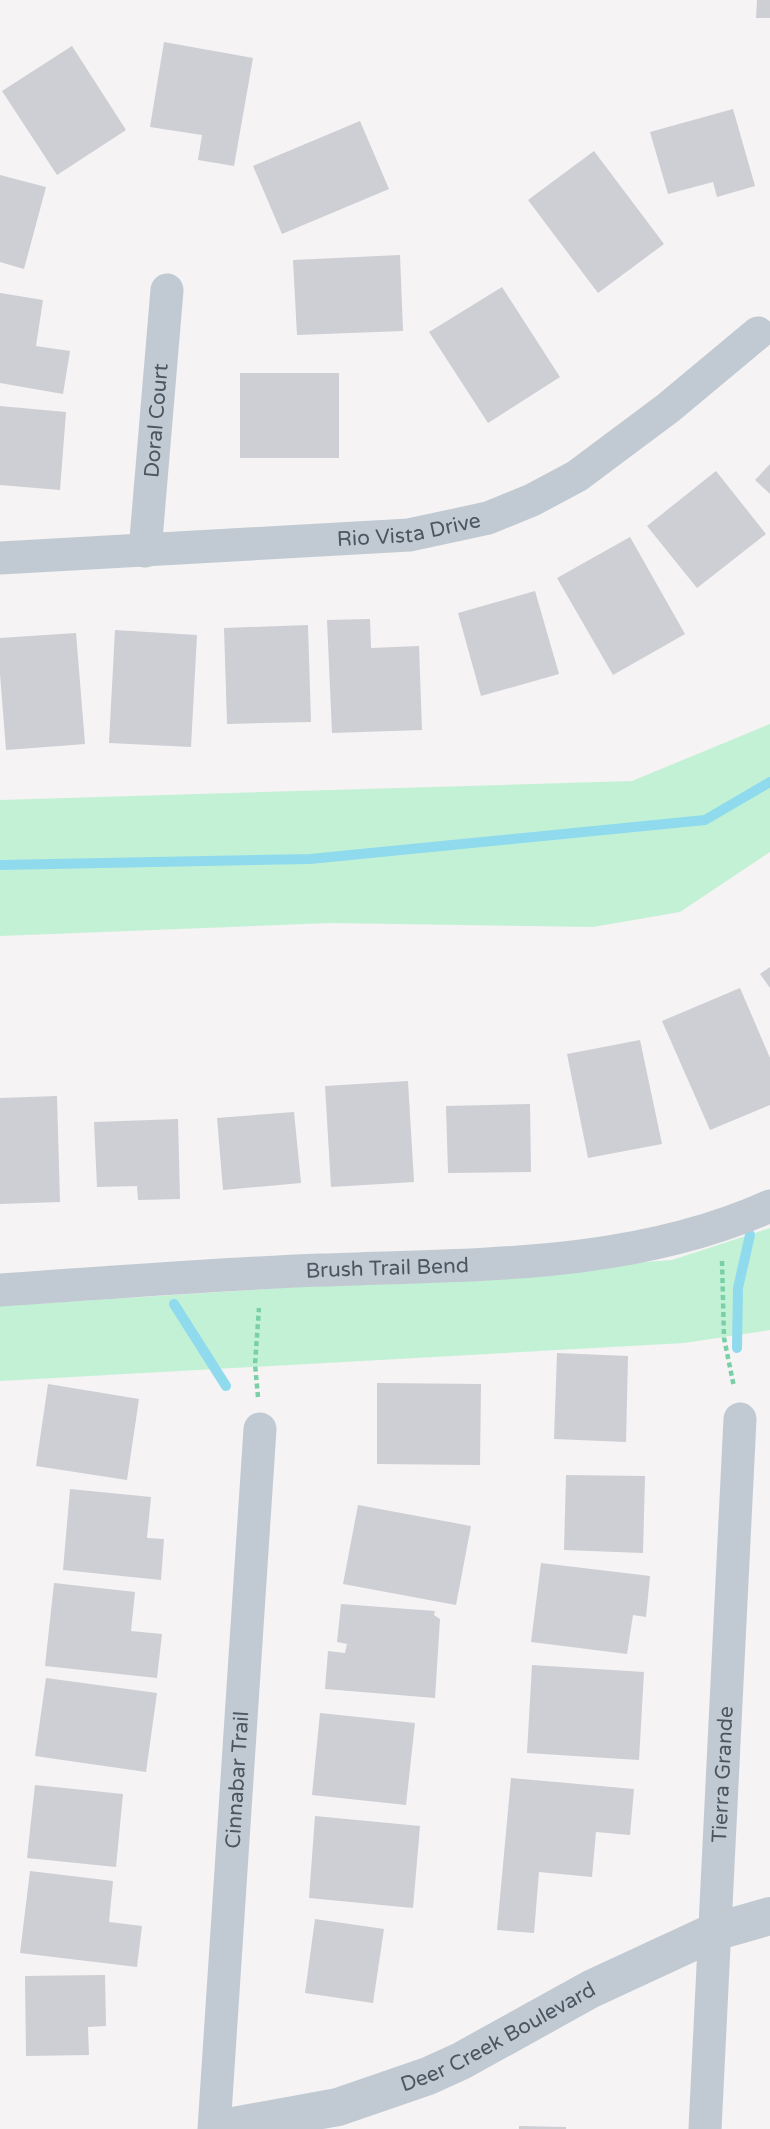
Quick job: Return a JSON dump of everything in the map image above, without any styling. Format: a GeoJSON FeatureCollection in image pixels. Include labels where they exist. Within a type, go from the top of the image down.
{"type":"FeatureCollection","features":[{"type":"Feature","properties":{"kind":"street","name":"Doral Court"},"geometry":{"type":"LineString","coordinates":[[145,551],[167,290]]}},
{"type":"Feature","properties":{"kind":"street","name":"Rio Vista Drive"},"geometry":{"type":"LineString","coordinates":[[0,558],[409,535],[488,518],[532,500],[577,476],[668,408],[758,333]]}},
{"type":"Feature","properties":{"kind":"street","name":"Brush Trail Bend"},"geometry":{"type":"LineString","coordinates":[[0,1290],[261,1272],[538,1261],[590,1256],[721,1227],[770,1206]]}},
{"type":"Feature","properties":{"kind":"street","name":"Tierra Grande"},"geometry":{"type":"LineString","coordinates":[[705,2129],[740,1419]]}},
{"type":"Feature","properties":{"kind":"street","name":"Cinnabar Trail"},"geometry":{"type":"LineString","coordinates":[[215,2129],[260,1429]]}},
{"type":"Feature","properties":{"kind":"street","name":"Deer Creek Boulevard"},"geometry":{"type":"LineString","coordinates":[[215,2129],[338,2107],[428,2076],[591,1989],[714,1932],[770,1916]]}},
{"type":"Feature","properties":{"kind":"path"},"geometry":{"type":"LineString","coordinates":[[721,1227],[724,1338],[740,1419]]}},
{"type":"Feature","properties":{"kind":"path"},"geometry":{"type":"LineString","coordinates":[[260,1429],[255,1364],[261,1272]]}},
{"type":"Feature","properties":{"kind":"green space"},"geometry":{"type":"Polygon","coordinates":[[[770,724],[770,852],[680,912],[593,927],[330,923],[0,936],[0,800],[632,781],[770,724]]]}},
{"type":"Feature","properties":{"kind":"green space"},"geometry":{"type":"Polygon","coordinates":[[[770,1228],[770,1330],[684,1343],[0,1381],[0,1306],[672,1260],[770,1228]]]}},
{"type":"Feature","properties":{"kind":"building"},"geometry":{"type":"Polygon","coordinates":[[[757,0],[770,0],[770,18],[756,18],[757,0]]]}},
{"type":"Feature","properties":{"kind":"building"},"geometry":{"type":"Polygon","coordinates":[[[164,42],[253,58],[234,166],[198,160],[202,135],[150,127],[164,42]]]}},
{"type":"Feature","properties":{"kind":"building"},"geometry":{"type":"Polygon","coordinates":[[[72,46],[126,130],[57,175],[2,91],[72,46]]]}},
{"type":"Feature","properties":{"kind":"building"},"geometry":{"type":"Polygon","coordinates":[[[733,109],[755,186],[717,197],[713,182],[668,194],[650,132],[733,109]]]}},
{"type":"Feature","properties":{"kind":"building"},"geometry":{"type":"Polygon","coordinates":[[[360,121],[389,189],[282,234],[253,166],[360,121]]]}},
{"type":"Feature","properties":{"kind":"building"},"geometry":{"type":"Polygon","coordinates":[[[594,151],[664,244],[598,293],[528,200],[594,151]]]}},
{"type":"Feature","properties":{"kind":"building"},"geometry":{"type":"Polygon","coordinates":[[[0,175],[46,187],[24,269],[0,262],[0,175]]]}},
{"type":"Feature","properties":{"kind":"building"},"geometry":{"type":"Polygon","coordinates":[[[400,255],[403,331],[297,335],[293,260],[400,255]]]}},
{"type":"Feature","properties":{"kind":"building"},"geometry":{"type":"Polygon","coordinates":[[[502,287],[560,377],[488,423],[429,332],[502,287]]]}},
{"type":"Feature","properties":{"kind":"building"},"geometry":{"type":"Polygon","coordinates":[[[0,293],[43,300],[36,346],[70,351],[63,394],[0,383],[0,293]]]}},
{"type":"Feature","properties":{"kind":"building"},"geometry":{"type":"Polygon","coordinates":[[[240,373],[339,373],[339,458],[240,458],[240,373]]]}},
{"type":"Feature","properties":{"kind":"building"},"geometry":{"type":"Polygon","coordinates":[[[0,406],[66,412],[60,490],[0,485],[0,406]]]}},
{"type":"Feature","properties":{"kind":"building"},"geometry":{"type":"Polygon","coordinates":[[[770,464],[770,494],[755,480],[770,464]]]}},
{"type":"Feature","properties":{"kind":"building"},"geometry":{"type":"Polygon","coordinates":[[[716,471],[766,534],[697,588],[647,526],[716,471]]]}},
{"type":"Feature","properties":{"kind":"building"},"geometry":{"type":"Polygon","coordinates":[[[630,537],[685,634],[613,675],[557,578],[630,537]]]}},
{"type":"Feature","properties":{"kind":"building"},"geometry":{"type":"Polygon","coordinates":[[[535,591],[559,674],[481,696],[458,613],[535,591]]]}},
{"type":"Feature","properties":{"kind":"building"},"geometry":{"type":"Polygon","coordinates":[[[370,619],[371,648],[419,646],[422,730],[332,733],[327,620],[370,619]]]}},
{"type":"Feature","properties":{"kind":"building"},"geometry":{"type":"Polygon","coordinates":[[[308,625],[311,722],[227,724],[224,628],[308,625]]]}},
{"type":"Feature","properties":{"kind":"building"},"geometry":{"type":"Polygon","coordinates":[[[115,630],[197,635],[191,747],[109,743],[115,630]]]}},
{"type":"Feature","properties":{"kind":"building"},"geometry":{"type":"Polygon","coordinates":[[[76,633],[85,744],[6,750],[0,638],[76,633]]]}},
{"type":"Feature","properties":{"kind":"building"},"geometry":{"type":"Polygon","coordinates":[[[770,967],[770,988],[760,974],[770,967]]]}},
{"type":"Feature","properties":{"kind":"building"},"geometry":{"type":"Polygon","coordinates":[[[740,988],[770,1058],[770,1105],[710,1130],[662,1021],[740,988]]]}},
{"type":"Feature","properties":{"kind":"building"},"geometry":{"type":"Polygon","coordinates":[[[640,1040],[662,1144],[588,1158],[567,1054],[640,1040]]]}},
{"type":"Feature","properties":{"kind":"building"},"geometry":{"type":"Polygon","coordinates":[[[408,1081],[414,1182],[331,1187],[325,1086],[408,1081]]]}},
{"type":"Feature","properties":{"kind":"building"},"geometry":{"type":"Polygon","coordinates":[[[57,1096],[60,1202],[0,1204],[0,1098],[57,1096]]]}},
{"type":"Feature","properties":{"kind":"building"},"geometry":{"type":"Polygon","coordinates":[[[530,1104],[531,1172],[448,1173],[446,1106],[530,1104]]]}},
{"type":"Feature","properties":{"kind":"building"},"geometry":{"type":"Polygon","coordinates":[[[294,1112],[301,1183],[223,1190],[217,1118],[294,1112]]]}},
{"type":"Feature","properties":{"kind":"building"},"geometry":{"type":"Polygon","coordinates":[[[178,1119],[180,1199],[138,1200],[137,1186],[97,1187],[94,1122],[178,1119]]]}},
{"type":"Feature","properties":{"kind":"building"},"geometry":{"type":"Polygon","coordinates":[[[557,1353],[628,1356],[626,1442],[554,1439],[557,1353]]]}},
{"type":"Feature","properties":{"kind":"building"},"geometry":{"type":"Polygon","coordinates":[[[377,1383],[481,1384],[480,1465],[377,1464],[377,1383]]]}},
{"type":"Feature","properties":{"kind":"building"},"geometry":{"type":"Polygon","coordinates":[[[48,1384],[139,1399],[127,1480],[36,1466],[48,1384]]]}},
{"type":"Feature","properties":{"kind":"building"},"geometry":{"type":"Polygon","coordinates":[[[566,1475],[645,1476],[643,1553],[564,1550],[566,1475]]]}},
{"type":"Feature","properties":{"kind":"building"},"geometry":{"type":"Polygon","coordinates":[[[70,1489],[151,1497],[147,1538],[164,1539],[161,1580],[63,1570],[70,1489]]]}},
{"type":"Feature","properties":{"kind":"building"},"geometry":{"type":"Polygon","coordinates":[[[358,1505],[471,1526],[456,1605],[343,1584],[358,1505]]]}},
{"type":"Feature","properties":{"kind":"building"},"geometry":{"type":"Polygon","coordinates":[[[541,1563],[650,1576],[646,1617],[633,1615],[627,1654],[531,1642],[541,1563]]]}},
{"type":"Feature","properties":{"kind":"building"},"geometry":{"type":"Polygon","coordinates":[[[54,1583],[135,1592],[131,1631],[162,1634],[157,1678],[45,1666],[54,1583]]]}},
{"type":"Feature","properties":{"kind":"building"},"geometry":{"type":"Polygon","coordinates":[[[341,1604],[435,1611],[434,1615],[440,1619],[435,1698],[325,1689],[328,1651],[345,1653],[347,1644],[337,1642],[341,1604]]]}},
{"type":"Feature","properties":{"kind":"building"},"geometry":{"type":"Polygon","coordinates":[[[532,1665],[644,1672],[639,1760],[527,1753],[532,1665]]]}},
{"type":"Feature","properties":{"kind":"building"},"geometry":{"type":"Polygon","coordinates":[[[46,1678],[157,1693],[146,1772],[35,1756],[46,1678]]]}},
{"type":"Feature","properties":{"kind":"building"},"geometry":{"type":"Polygon","coordinates":[[[320,1713],[415,1723],[406,1805],[312,1795],[320,1713]]]}},
{"type":"Feature","properties":{"kind":"building"},"geometry":{"type":"Polygon","coordinates":[[[511,1778],[634,1789],[630,1835],[596,1832],[592,1877],[539,1872],[534,1933],[497,1930],[511,1778]]]}},
{"type":"Feature","properties":{"kind":"building"},"geometry":{"type":"Polygon","coordinates":[[[35,1785],[123,1794],[116,1867],[27,1858],[35,1785]]]}},
{"type":"Feature","properties":{"kind":"building"},"geometry":{"type":"Polygon","coordinates":[[[315,1816],[420,1826],[413,1908],[309,1898],[315,1816]]]}},
{"type":"Feature","properties":{"kind":"building"},"geometry":{"type":"Polygon","coordinates":[[[30,1871],[113,1881],[109,1922],[142,1926],[137,1967],[20,1953],[30,1871]]]}},
{"type":"Feature","properties":{"kind":"building"},"geometry":{"type":"Polygon","coordinates":[[[315,1919],[384,1929],[373,2003],[305,1993],[315,1919]]]}},
{"type":"Feature","properties":{"kind":"building"},"geometry":{"type":"Polygon","coordinates":[[[105,1975],[106,2026],[88,2027],[89,2055],[26,2056],[25,1976],[105,1975]]]}},
{"type":"Feature","properties":{"kind":"building"},"geometry":{"type":"Polygon","coordinates":[[[519,2126],[566,2127],[566,2129],[519,2129],[519,2126]]]}},
{"type":"Feature","properties":{"kind":"waterway"},"geometry":{"type":"LineString","coordinates":[[0,865],[310,859],[705,820],[770,782]]}},
{"type":"Feature","properties":{"kind":"waterway"},"geometry":{"type":"LineString","coordinates":[[737,1348],[738,1288],[750,1235]]}},
{"type":"Feature","properties":{"kind":"waterway"},"geometry":{"type":"LineString","coordinates":[[174,1304],[226,1386]]}}]}
